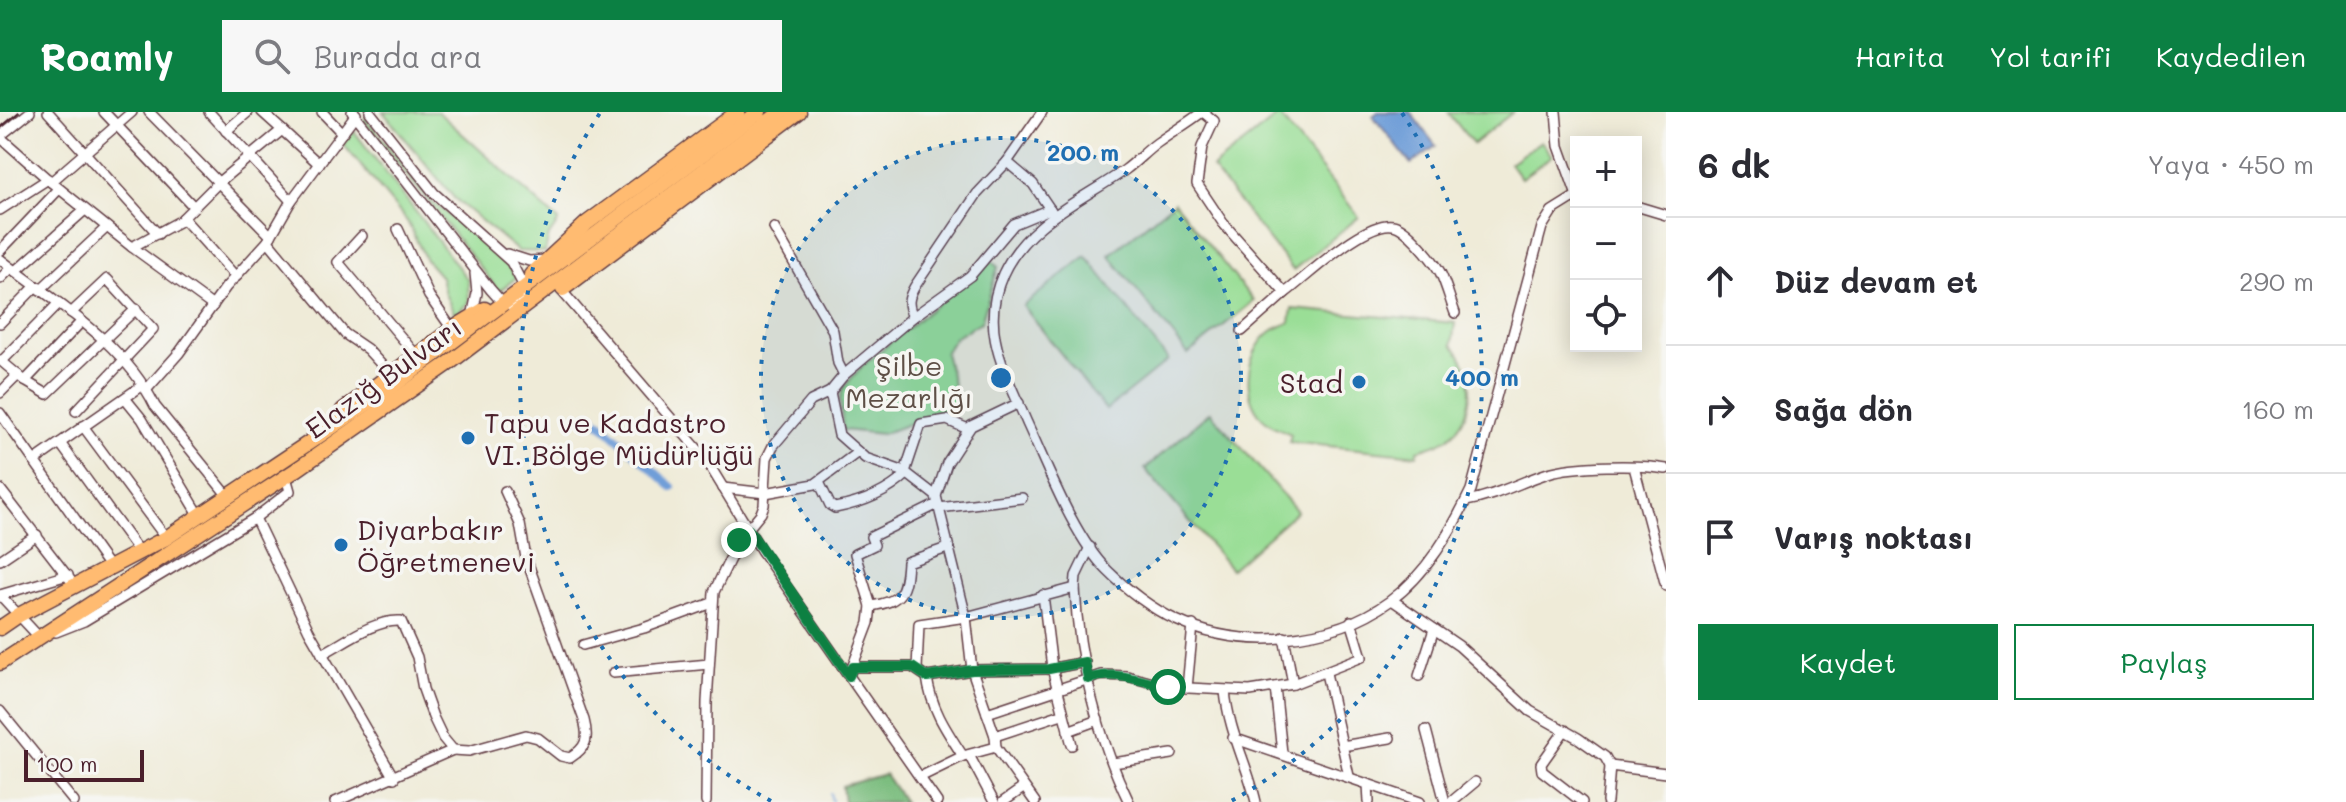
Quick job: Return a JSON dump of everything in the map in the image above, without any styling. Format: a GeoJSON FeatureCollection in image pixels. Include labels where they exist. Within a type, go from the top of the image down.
{"type":"FeatureCollection","features":[{"type":"Feature","properties":{"kind":"highway"},"geometry":{"type":"LineString","coordinates":[[522,287],[587,223],[719,118],[738,112]]}},
{"type":"Feature","properties":{"kind":"highway","name":"Elazığ Bulvarı"},"geometry":{"type":"LineString","coordinates":[[0,663],[286,477],[448,364],[509,304],[522,287],[759,112]]}},
{"type":"Feature","properties":{"kind":"highway"},"geometry":{"type":"LineString","coordinates":[[318,455],[385,418],[561,290],[780,120],[799,112]]}},
{"type":"Feature","properties":{"kind":"highway","name":"Elazığ Bulvarı"},"geometry":{"type":"LineString","coordinates":[[0,628],[71,580],[110,568],[200,516],[303,447],[471,323],[509,304],[728,152],[780,120]]}},
{"type":"Feature","properties":{"kind":"highway"},"geometry":{"type":"LineString","coordinates":[[303,447],[340,412],[390,374],[452,329],[471,323]]}},
{"type":"Feature","properties":{"kind":"street"},"geometry":{"type":"LineString","coordinates":[[30,112],[0,137],[85,210],[213,306]]}},
{"type":"Feature","properties":{"kind":"street"},"geometry":{"type":"LineString","coordinates":[[48,112],[158,234]]}},
{"type":"Feature","properties":{"kind":"street"},"geometry":{"type":"LineString","coordinates":[[104,112],[193,206]]}},
{"type":"Feature","properties":{"kind":"street"},"geometry":{"type":"LineString","coordinates":[[0,251],[53,184],[132,112]]}},
{"type":"Feature","properties":{"kind":"street"},"geometry":{"type":"LineString","coordinates":[[149,112],[270,239],[345,334],[367,349],[390,374]]}},
{"type":"Feature","properties":{"kind":"street"},"geometry":{"type":"LineString","coordinates":[[209,112],[291,201]]}},
{"type":"Feature","properties":{"kind":"street"},"geometry":{"type":"LineString","coordinates":[[226,131],[248,112]]}},
{"type":"Feature","properties":{"kind":"street"},"geometry":{"type":"LineString","coordinates":[[262,112],[319,164]]}},
{"type":"Feature","properties":{"kind":"street"},"geometry":{"type":"LineString","coordinates":[[322,112],[342,133]]}},
{"type":"Feature","properties":{"kind":"street"},"geometry":{"type":"LineString","coordinates":[[370,112],[434,193],[511,262],[522,287]]}},
{"type":"Feature","properties":{"kind":"street"},"geometry":{"type":"LineString","coordinates":[[913,317],[908,298],[915,286],[977,194],[1007,162],[1042,112]]}},
{"type":"Feature","properties":{"kind":"street"},"geometry":{"type":"LineString","coordinates":[[706,802],[712,603],[721,573],[739,540],[761,513],[767,458],[773,446],[811,401],[830,392],[844,375],[913,317],[970,276],[1014,224],[1052,212],[1126,170],[1202,112],[1214,121],[1202,147],[1197,184],[1223,223],[1285,293]]}},
{"type":"Feature","properties":{"kind":"street"},"geometry":{"type":"LineString","coordinates":[[1556,112],[1559,146],[1570,177]]}},
{"type":"Feature","properties":{"kind":"street"},"geometry":{"type":"LineString","coordinates":[[34,461],[145,387],[179,353],[236,277],[270,239],[291,201],[355,113],[474,269],[509,304]]}},
{"type":"Feature","properties":{"kind":"street"},"geometry":{"type":"LineString","coordinates":[[132,247],[183,218],[219,182],[282,130]]}},
{"type":"Feature","properties":{"kind":"street"},"geometry":{"type":"LineString","coordinates":[[1007,162],[1033,184],[1052,212]]}},
{"type":"Feature","properties":{"kind":"street"},"geometry":{"type":"LineString","coordinates":[[0,210],[53,184]]}},
{"type":"Feature","properties":{"kind":"street"},"geometry":{"type":"LineString","coordinates":[[1052,212],[1018,249],[1003,275],[992,307],[992,330],[1000,360],[1078,530],[1106,570],[1177,620],[1215,632],[1256,638],[1334,629],[1392,600],[1416,576],[1452,530],[1466,501],[1542,227],[1552,211],[1570,198]]}},
{"type":"Feature","properties":{"kind":"street"},"geometry":{"type":"LineString","coordinates":[[1642,208],[1666,215]]}},
{"type":"Feature","properties":{"kind":"street"},"geometry":{"type":"LineString","coordinates":[[0,279],[85,210]]}},
{"type":"Feature","properties":{"kind":"street"},"geometry":{"type":"LineString","coordinates":[[183,218],[236,277]]}},
{"type":"Feature","properties":{"kind":"street"},"geometry":{"type":"LineString","coordinates":[[1242,331],[1285,293],[1374,227],[1394,225],[1408,233],[1440,273],[1455,313]]}},
{"type":"Feature","properties":{"kind":"street"},"geometry":{"type":"LineString","coordinates":[[0,323],[107,227]]}},
{"type":"Feature","properties":{"kind":"street"},"geometry":{"type":"LineString","coordinates":[[774,228],[833,331],[838,363],[844,375]]}},
{"type":"Feature","properties":{"kind":"street"},"geometry":{"type":"LineString","coordinates":[[398,229],[429,296],[452,329]]}},
{"type":"Feature","properties":{"kind":"street"},"geometry":{"type":"LineString","coordinates":[[362,236],[338,262],[416,355]]}},
{"type":"Feature","properties":{"kind":"street"},"geometry":{"type":"LineString","coordinates":[[500,251],[529,261],[547,260]]}},
{"type":"Feature","properties":{"kind":"street"},"geometry":{"type":"LineString","coordinates":[[0,259],[105,341],[145,387],[155,406],[228,496]]}},
{"type":"Feature","properties":{"kind":"street"},"geometry":{"type":"LineString","coordinates":[[471,323],[477,293],[474,269]]}},
{"type":"Feature","properties":{"kind":"street"},"geometry":{"type":"LineString","coordinates":[[71,313],[107,279],[153,329],[76,411]]}},
{"type":"Feature","properties":{"kind":"street"},"geometry":{"type":"LineString","coordinates":[[561,290],[705,458],[749,530],[851,672],[937,802]]}},
{"type":"Feature","properties":{"kind":"street"},"geometry":{"type":"LineString","coordinates":[[59,303],[1,360],[47,394],[136,309]]}},
{"type":"Feature","properties":{"kind":"street"},"geometry":{"type":"LineString","coordinates":[[0,393],[22,378],[82,321]]}},
{"type":"Feature","properties":{"kind":"street"},"geometry":{"type":"LineString","coordinates":[[830,392],[839,435],[865,458],[906,473],[937,503]]}},
{"type":"Feature","properties":{"kind":"street"},"geometry":{"type":"LineString","coordinates":[[125,398],[142,419],[200,516]]}},
{"type":"Feature","properties":{"kind":"street"},"geometry":{"type":"LineString","coordinates":[[1019,403],[968,429],[947,463],[937,503],[966,617],[972,670],[996,747],[1035,802]]}},
{"type":"Feature","properties":{"kind":"street"},"geometry":{"type":"LineString","coordinates":[[0,413],[110,568]]}},
{"type":"Feature","properties":{"kind":"street"},"geometry":{"type":"LineString","coordinates":[[819,482],[830,505],[835,508],[859,503],[897,484],[906,473],[921,424],[947,420],[968,429]]}},
{"type":"Feature","properties":{"kind":"street"},"geometry":{"type":"LineString","coordinates":[[83,426],[166,538]]}},
{"type":"Feature","properties":{"kind":"street"},"geometry":{"type":"LineString","coordinates":[[60,443],[139,552]]}},
{"type":"Feature","properties":{"kind":"street"},"geometry":{"type":"LineString","coordinates":[[723,488],[765,493],[819,482],[858,452]]}},
{"type":"Feature","properties":{"kind":"street"},"geometry":{"type":"LineString","coordinates":[[1466,501],[1487,497],[1551,472],[1634,467],[1666,469]]}},
{"type":"Feature","properties":{"kind":"street"},"geometry":{"type":"LineString","coordinates":[[1634,467],[1666,586]]}},
{"type":"Feature","properties":{"kind":"street"},"geometry":{"type":"LineString","coordinates":[[0,595],[40,638],[84,621],[255,518],[290,491],[286,477]]}},
{"type":"Feature","properties":{"kind":"street"},"geometry":{"type":"LineString","coordinates":[[0,489],[71,580],[0,595]]}},
{"type":"Feature","properties":{"kind":"street"},"geometry":{"type":"LineString","coordinates":[[335,802],[453,750],[469,751],[526,735],[538,738],[561,756],[570,758],[587,742],[588,736],[562,654],[526,558],[520,524],[505,491]]}},
{"type":"Feature","properties":{"kind":"street"},"geometry":{"type":"LineString","coordinates":[[851,672],[869,623],[871,606],[855,554],[874,545],[871,537],[937,503],[1022,498]]}},
{"type":"Feature","properties":{"kind":"street"},"geometry":{"type":"LineString","coordinates":[[255,518],[322,654],[394,778]]}},
{"type":"Feature","properties":{"kind":"street"},"geometry":{"type":"LineString","coordinates":[[0,560],[37,535]]}},
{"type":"Feature","properties":{"kind":"street"},"geometry":{"type":"LineString","coordinates":[[1090,547],[1076,576],[1075,588],[1085,662],[1098,720],[1129,802]]}},
{"type":"Feature","properties":{"kind":"street"},"geometry":{"type":"LineString","coordinates":[[871,606],[894,600],[900,594],[905,584],[907,562],[947,548]]}},
{"type":"Feature","properties":{"kind":"street"},"geometry":{"type":"LineString","coordinates":[[917,669],[919,624],[966,617],[1075,588]]}},
{"type":"Feature","properties":{"kind":"street"},"geometry":{"type":"LineString","coordinates":[[1043,595],[1052,668],[1072,745]]}},
{"type":"Feature","properties":{"kind":"street"},"geometry":{"type":"LineString","coordinates":[[1392,600],[1459,646],[1530,711],[1596,749],[1610,766],[1666,773]]}},
{"type":"Feature","properties":{"kind":"street"},"geometry":{"type":"LineString","coordinates":[[583,645],[644,628],[712,603]]}},
{"type":"Feature","properties":{"kind":"street"},"geometry":{"type":"LineString","coordinates":[[322,654],[372,628],[401,621],[417,657],[423,689],[433,717],[453,750]]}},
{"type":"Feature","properties":{"kind":"street"},"geometry":{"type":"LineString","coordinates":[[987,713],[1101,675],[1127,676],[1168,687],[1225,691],[1250,691],[1293,684],[1362,657],[1351,621]]}},
{"type":"Feature","properties":{"kind":"street"},"geometry":{"type":"LineString","coordinates":[[1187,688],[1193,625]]}},
{"type":"Feature","properties":{"kind":"street"},"geometry":{"type":"LineString","coordinates":[[1419,676],[1434,629]]}},
{"type":"Feature","properties":{"kind":"street"},"geometry":{"type":"LineString","coordinates":[[1284,637],[1293,684]]}},
{"type":"Feature","properties":{"kind":"street"},"geometry":{"type":"LineString","coordinates":[[927,677],[972,670],[1030,671],[1085,662]]}},
{"type":"Feature","properties":{"kind":"street"},"geometry":{"type":"LineString","coordinates":[[613,673],[709,664]]}},
{"type":"Feature","properties":{"kind":"street"},"geometry":{"type":"LineString","coordinates":[[851,672],[912,667],[927,677],[930,698],[942,724],[966,755],[994,802]]}},
{"type":"Feature","properties":{"kind":"street"},"geometry":{"type":"LineString","coordinates":[[1326,673],[1349,776]]}},
{"type":"Feature","properties":{"kind":"street"},"geometry":{"type":"LineString","coordinates":[[1275,687],[1282,753]]}},
{"type":"Feature","properties":{"kind":"street"},"geometry":{"type":"LineString","coordinates":[[1225,691],[1227,717],[1251,778],[1256,802]]}},
{"type":"Feature","properties":{"kind":"street"},"geometry":{"type":"LineString","coordinates":[[0,711],[74,802]]}},
{"type":"Feature","properties":{"kind":"street"},"geometry":{"type":"LineString","coordinates":[[995,736],[1062,714]]}},
{"type":"Feature","properties":{"kind":"street"},"geometry":{"type":"LineString","coordinates":[[1068,731],[1098,720]]}},
{"type":"Feature","properties":{"kind":"street"},"geometry":{"type":"LineString","coordinates":[[1426,730],[1448,802],[1475,782]]}},
{"type":"Feature","properties":{"kind":"street"},"geometry":{"type":"LineString","coordinates":[[1565,730],[1541,768],[1582,802]]}},
{"type":"Feature","properties":{"kind":"street"},"geometry":{"type":"LineString","coordinates":[[1233,738],[1420,802]]}},
{"type":"Feature","properties":{"kind":"street"},"geometry":{"type":"LineString","coordinates":[[1342,746],[1390,738]]}},
{"type":"Feature","properties":{"kind":"street"},"geometry":{"type":"LineString","coordinates":[[920,777],[966,755],[996,747]]}},
{"type":"Feature","properties":{"kind":"street"},"geometry":{"type":"LineString","coordinates":[[1113,763],[1172,754]]}},
{"type":"Feature","properties":{"kind":"street"},"geometry":{"type":"LineString","coordinates":[[1607,802],[1610,766]]}},
{"type":"Feature","properties":{"kind":"street"},"geometry":{"type":"LineString","coordinates":[[1368,784],[1369,802]]}},
{"type":"Feature","properties":{"kind":"street"},"geometry":{"type":"LineString","coordinates":[[1003,802],[1023,788]]}},
{"type":"Feature","properties":{"kind":"green space"},"geometry":{"type":"Polygon","coordinates":[[[383,112],[438,112],[559,221],[549,236],[545,252],[518,251],[455,199],[383,112]]]}},
{"type":"Feature","properties":{"kind":"green space"},"geometry":{"type":"Polygon","coordinates":[[[1448,112],[1513,112],[1473,144],[1448,112]]]}},
{"type":"Feature","properties":{"kind":"green space"},"geometry":{"type":"Polygon","coordinates":[[[1279,115],[1359,217],[1293,270],[1212,168],[1279,115]]]}},
{"type":"Feature","properties":{"kind":"green space"},"geometry":{"type":"Polygon","coordinates":[[[366,118],[434,203],[504,260],[516,278],[499,291],[363,120],[366,118]]]}},
{"type":"Feature","properties":{"kind":"green space"},"geometry":{"type":"Polygon","coordinates":[[[354,131],[468,280],[469,302],[455,315],[441,277],[426,260],[407,221],[343,144],[354,131]]]}},
{"type":"Feature","properties":{"kind":"green space"},"geometry":{"type":"Polygon","coordinates":[[[1541,141],[1552,156],[1521,178],[1510,163],[1541,141]]]}},
{"type":"Feature","properties":{"kind":"green space","name":"Stad"},"geometry":{"type":"Polygon","coordinates":[[[1174,202],[1254,301],[1188,354],[1109,255],[1174,202]]]}},
{"type":"Feature","properties":{"kind":"green space"},"geometry":{"type":"Polygon","coordinates":[[[1086,256],[1168,360],[1106,410],[1023,306],[1086,256]]]}},
{"type":"Feature","properties":{"kind":"green space","name":"Şilbe Mezarlığı"},"geometry":{"type":"Polygon","coordinates":[[[990,260],[998,267],[981,322],[955,337],[945,353],[959,407],[947,415],[914,422],[882,434],[843,430],[840,400],[843,388],[862,366],[990,260]]]}},
{"type":"Feature","properties":{"kind":"green space","name":"Stad"},"geometry":{"type":"Polygon","coordinates":[[[1292,309],[1455,323],[1452,345],[1466,367],[1470,392],[1464,418],[1457,429],[1445,440],[1418,450],[1417,455],[1289,442],[1291,434],[1259,414],[1253,404],[1248,381],[1258,347],[1273,330],[1290,322],[1292,309]]]}},
{"type":"Feature","properties":{"kind":"green space"},"geometry":{"type":"Polygon","coordinates":[[[1210,412],[1297,511],[1231,569],[1145,469],[1210,412]]]}},
{"type":"Feature","properties":{"kind":"green space"},"geometry":{"type":"Polygon","coordinates":[[[885,774],[904,802],[844,802],[842,786],[885,774]]]}},
{"type":"Feature","properties":{"kind":"water"},"geometry":{"type":"Polygon","coordinates":[[[1378,112],[1410,112],[1436,146],[1411,164],[1373,116],[1378,112]]]}},
{"type":"Feature","properties":{"kind":"waterway"},"geometry":{"type":"LineString","coordinates":[[590,414],[672,487]]}},
{"type":"Feature","properties":{"kind":"waterway"},"geometry":{"type":"LineString","coordinates":[[830,793],[832,802]]}},
{"type":"Feature","properties":{"kind":"railway"},"geometry":{"type":"LineString","coordinates":[[0,128],[19,112]]}},
{"type":"Feature","properties":{"kind":"place","name":"Stad"},"geometry":{"type":"Point","coordinates":[1359,382]}},
{"type":"Feature","properties":{"kind":"place","name":"Tapu ve Kadastro VI. Bölge Müdürlüğü"},"geometry":{"type":"Point","coordinates":[468,438]}},
{"type":"Feature","properties":{"kind":"place","name":"Diyarbakır Öğretmenevi"},"geometry":{"type":"Point","coordinates":[341,545]}},
{"type":"Feature","properties":{"kind":"route"},"geometry":{"type":"LineString","coordinates":[[739,540],[749,530],[849,676],[853,667],[912,667],[927,677],[972,670],[1030,671],[1085,662],[1088,679],[1101,675],[1127,676],[1168,687]]}}]}
